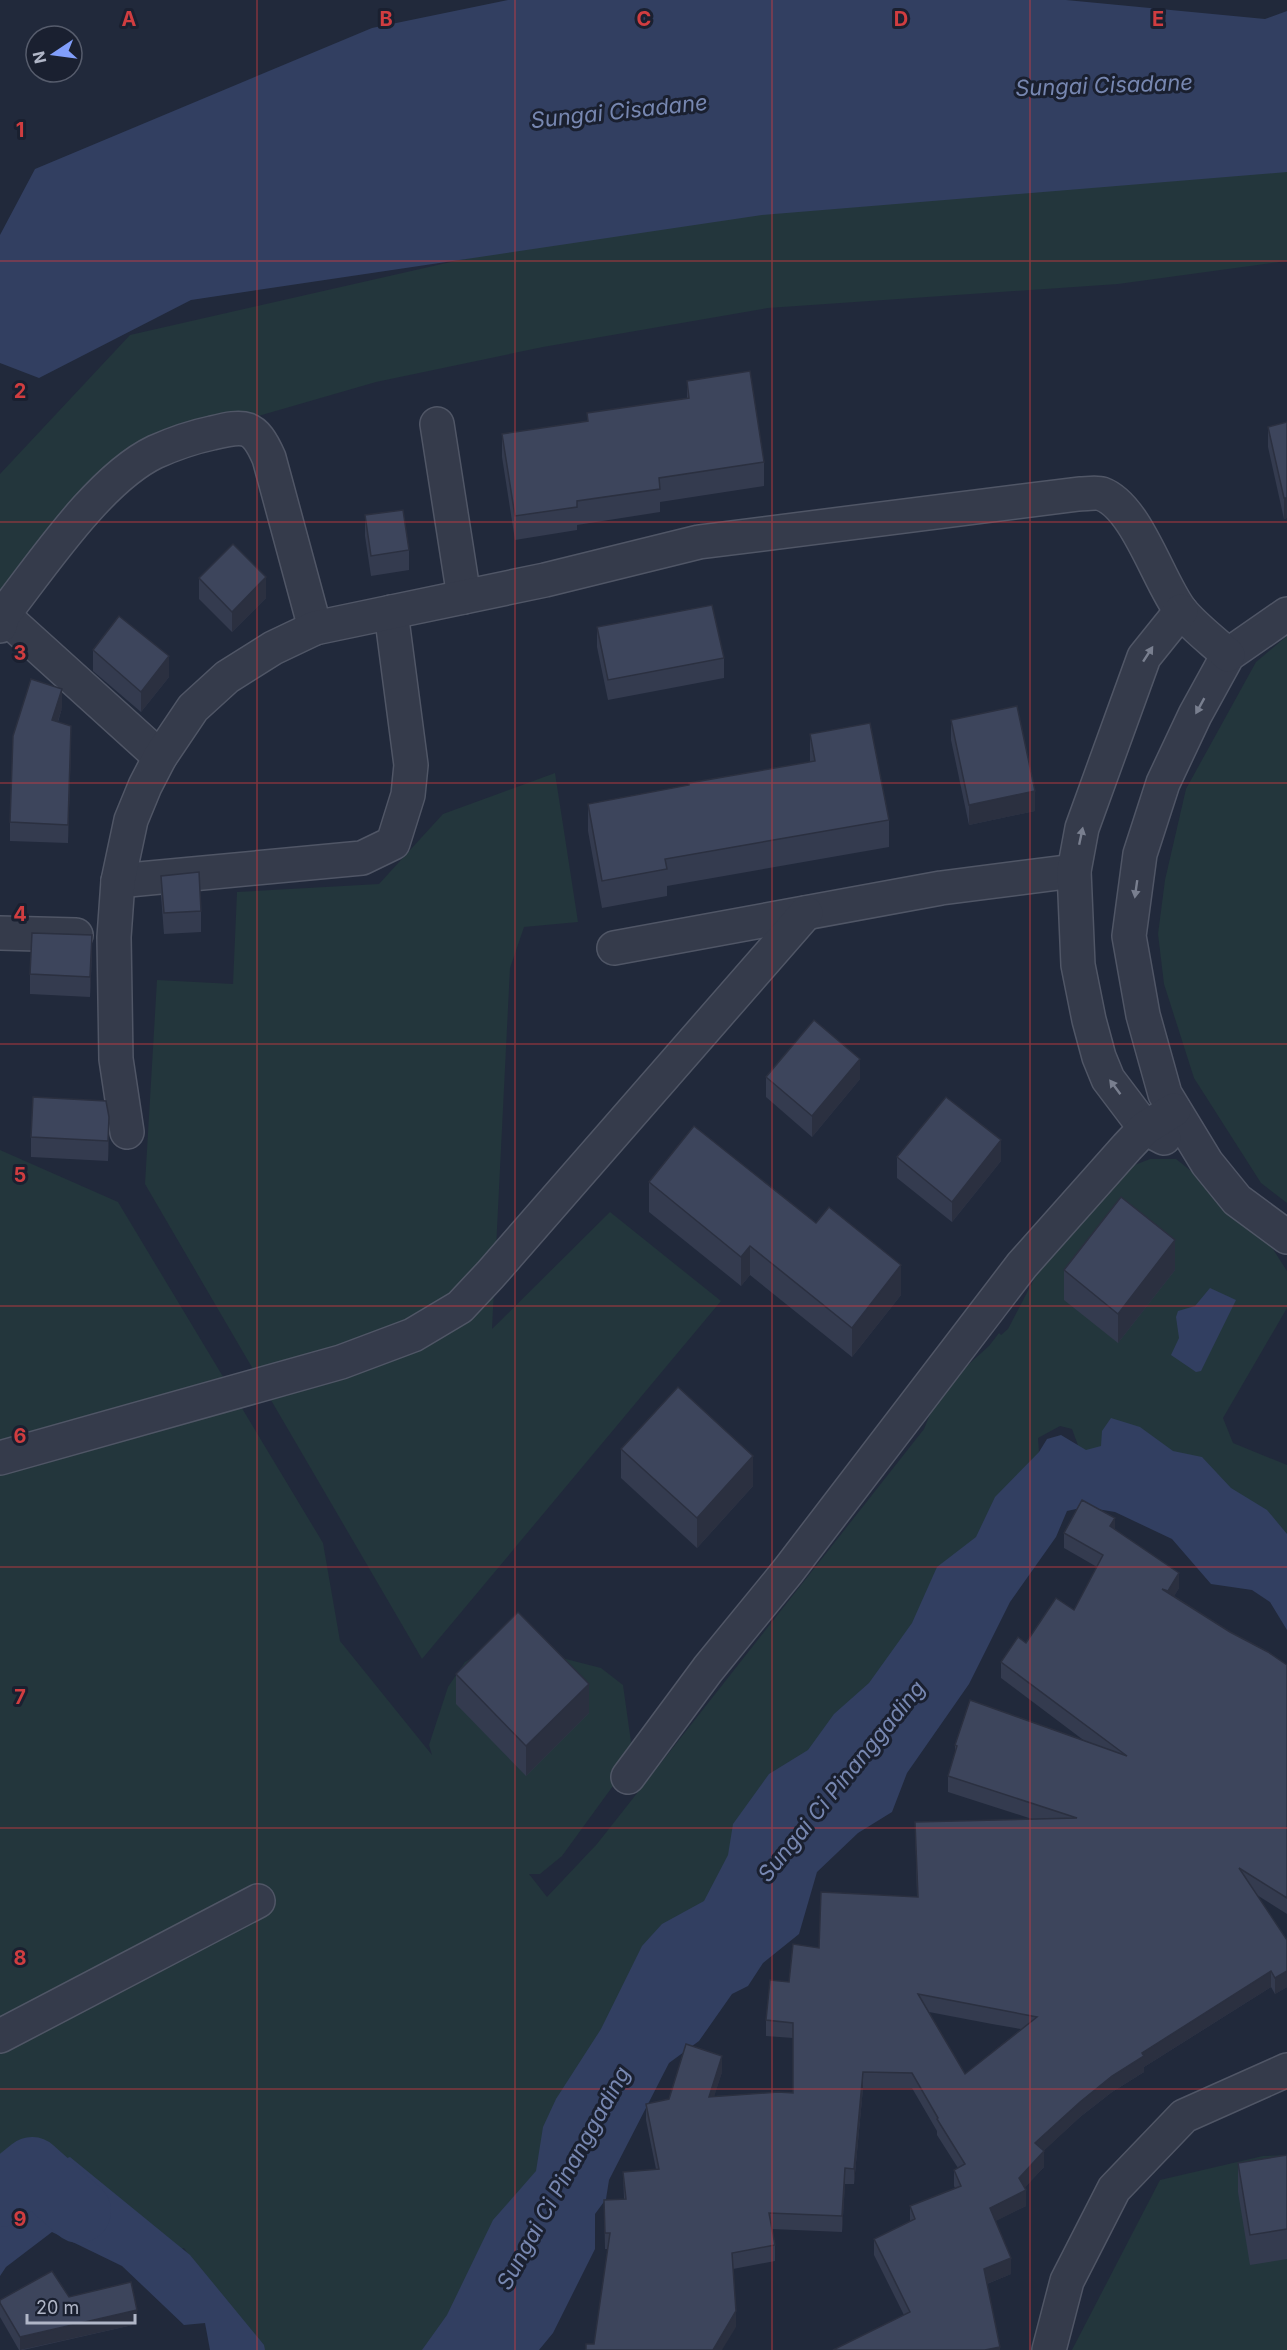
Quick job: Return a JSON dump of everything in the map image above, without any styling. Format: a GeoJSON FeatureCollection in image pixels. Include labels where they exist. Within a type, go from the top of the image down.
{"type":"FeatureCollection","features":[{"type":"Feature","properties":{"kind":"street"},"geometry":{"type":"LineString","coordinates":[[437,424],[464,597]]}},
{"type":"Feature","properties":{"kind":"street"},"geometry":{"type":"LineString","coordinates":[[160,757],[2,621],[96,498],[122,475],[154,452],[203,435],[243,428],[251,430],[269,458],[315,628]]}},
{"type":"Feature","properties":{"kind":"street"},"geometry":{"type":"LineString","coordinates":[[127,1132],[116,1059],[114,937],[118,881],[131,820],[160,757],[193,708],[227,677],[273,648],[315,628],[545,580],[699,542],[1068,495],[1101,493],[1123,511],[1141,538],[1181,611],[1228,655]]}},
{"type":"Feature","properties":{"kind":"street"},"geometry":{"type":"LineString","coordinates":[[1181,611],[1144,657],[1082,828],[1074,871],[1078,965],[1094,1038],[1108,1079],[1145,1128],[1207,1163]]}},
{"type":"Feature","properties":{"kind":"street"},"geometry":{"type":"LineString","coordinates":[[118,881],[362,858],[393,843],[408,795],[411,765],[391,612]]}},
{"type":"Feature","properties":{"kind":"street"},"geometry":{"type":"LineString","coordinates":[[1287,614],[1228,655],[1195,715],[1163,783],[1140,854],[1129,936],[1143,1016],[1165,1094],[1207,1163],[1238,1200],[1287,1237]]}},
{"type":"Feature","properties":{"kind":"street"},"geometry":{"type":"LineString","coordinates":[[614,948],[941,888],[1074,871]]}},
{"type":"Feature","properties":{"kind":"street"},"geometry":{"type":"LineString","coordinates":[[0,1458],[341,1362],[413,1335],[460,1307],[498,1267],[806,913]]}},
{"type":"Feature","properties":{"kind":"street"},"geometry":{"type":"LineString","coordinates":[[0,933],[114,937]]}},
{"type":"Feature","properties":{"kind":"street"},"geometry":{"type":"LineString","coordinates":[[628,1776],[708,1669],[788,1571],[1022,1265],[1101,1174],[1145,1128],[1174,1110]]}},
{"type":"Feature","properties":{"kind":"street"},"geometry":{"type":"LineString","coordinates":[[0,2036],[258,1901]]}},
{"type":"Feature","properties":{"kind":"street"},"geometry":{"type":"LineString","coordinates":[[1049,2350],[1067,2281],[1114,2189],[1184,2116],[1287,2070]]}},
{"type":"Feature","properties":{"kind":"shaded area"},"geometry":{"type":"Polygon","coordinates":[[[1287,166],[1287,261],[1118,284],[768,308],[543,347],[376,382],[131,453],[0,606],[0,474],[130,335],[596,229],[1287,166]]]}},
{"type":"Feature","properties":{"kind":"shaded area"},"geometry":{"type":"Polygon","coordinates":[[[1287,636],[1287,1203],[1261,1183],[1194,1078],[1164,984],[1158,934],[1165,880],[1186,789],[1256,662],[1287,636]]]}},
{"type":"Feature","properties":{"kind":"shaded area"},"geometry":{"type":"Polygon","coordinates":[[[555,773],[578,922],[524,927],[510,968],[492,1329],[610,1212],[721,1301],[422,1659],[145,1184],[157,980],[233,984],[237,892],[379,884],[443,814],[555,773]]]}},
{"type":"Feature","properties":{"kind":"shaded area"},"geometry":{"type":"Polygon","coordinates":[[[0,1150],[118,1202],[323,1543],[340,1641],[432,1755],[429,1745],[448,1687],[465,1662],[490,1647],[519,1647],[601,1668],[623,1685],[631,1742],[626,1768],[562,1856],[540,1874],[529,1874],[547,1897],[597,1844],[924,1429],[940,1390],[989,1346],[999,1333],[1001,1335],[1008,1329],[1044,1260],[1117,1172],[1150,1159],[1176,1159],[1219,1193],[1262,1232],[1287,1271],[1287,1308],[1223,1418],[1233,1443],[1287,1465],[1287,1561],[1117,1449],[1082,1456],[1072,1429],[1060,1426],[1038,1438],[1039,1452],[460,2350],[244,2350],[184,2248],[165,2254],[69,2176],[0,2250],[0,1150]]]}},
{"type":"Feature","properties":{"kind":"shaded area"},"geometry":{"type":"Polygon","coordinates":[[[1287,2155],[1287,2350],[1072,2350],[1160,2180],[1263,2156],[1287,2155]]]}},
{"type":"Feature","properties":{"kind":"water","name":"Sungai Cisadane"},"geometry":{"type":"Polygon","coordinates":[[[508,0],[1066,0],[1265,19],[1287,11],[1287,172],[762,215],[191,300],[39,378],[0,363],[0,235],[35,169],[372,28],[508,0]]]}},
{"type":"Feature","properties":{"kind":"water"},"geometry":{"type":"Polygon","coordinates":[[[1210,1288],[1236,1300],[1201,1371],[1196,1372],[1171,1355],[1179,1338],[1176,1317],[1178,1311],[1195,1306],[1210,1288]]]}},
{"type":"Feature","properties":{"kind":"water"},"geometry":{"type":"Polygon","coordinates":[[[1111,1418],[1140,1427],[1173,1451],[1202,1457],[1231,1488],[1267,1510],[1287,1534],[1287,1630],[1270,1602],[1252,1590],[1211,1584],[1172,1539],[1115,1512],[1085,1507],[1067,1511],[1056,1537],[1010,1602],[969,1684],[907,1773],[892,1812],[858,1833],[817,1872],[799,1934],[763,1963],[748,1986],[732,1994],[699,2041],[669,2063],[609,2180],[606,2199],[595,2214],[595,2249],[553,2333],[539,2350],[422,2350],[447,2315],[493,2220],[536,2171],[543,2127],[556,2099],[601,2029],[642,1946],[662,1924],[704,1901],[728,1855],[733,1824],[769,1774],[808,1750],[834,1714],[869,1683],[912,1623],[937,1567],[976,1537],[995,1497],[1039,1452],[1047,1439],[1061,1435],[1086,1450],[1101,1446],[1102,1431],[1111,1418]]]}},
{"type":"Feature","properties":{"kind":"water"},"geometry":{"type":"Polygon","coordinates":[[[70,2157],[190,2255],[264,2345],[265,2350],[210,2350],[205,2323],[184,2325],[122,2266],[52,2232],[6,2267],[0,2276],[0,2205],[10,2197],[14,2177],[70,2157]]]}},
{"type":"Feature","properties":{"kind":"building"},"geometry":{"type":"Polygon","coordinates":[[[750,371],[764,462],[659,478],[660,489],[577,501],[577,507],[515,516],[502,434],[588,421],[587,413],[689,398],[687,381],[750,371]]]}},
{"type":"Feature","properties":{"kind":"building"},"geometry":{"type":"Polygon","coordinates":[[[1287,422],[1287,498],[1284,498],[1268,427],[1287,422]]]}},
{"type":"Feature","properties":{"kind":"building"},"geometry":{"type":"Polygon","coordinates":[[[403,510],[409,550],[371,556],[365,515],[403,510]]]}},
{"type":"Feature","properties":{"kind":"building"},"geometry":{"type":"Polygon","coordinates":[[[233,544],[266,577],[232,612],[199,578],[233,544]]]}},
{"type":"Feature","properties":{"kind":"building"},"geometry":{"type":"Polygon","coordinates":[[[712,605],[724,658],[608,680],[597,627],[712,605]]]}},
{"type":"Feature","properties":{"kind":"building"},"geometry":{"type":"Polygon","coordinates":[[[119,616],[169,656],[141,692],[93,650],[119,616]]]}},
{"type":"Feature","properties":{"kind":"building"},"geometry":{"type":"Polygon","coordinates":[[[31,679],[62,689],[52,720],[71,726],[68,825],[10,822],[13,736],[31,679]]]}},
{"type":"Feature","properties":{"kind":"building"},"geometry":{"type":"Polygon","coordinates":[[[1017,706],[1035,791],[969,805],[951,720],[1017,706]]]}},
{"type":"Feature","properties":{"kind":"building"},"geometry":{"type":"Polygon","coordinates":[[[870,723],[889,820],[665,859],[667,869],[602,881],[588,804],[689,785],[689,783],[815,761],[810,734],[870,723]]]}},
{"type":"Feature","properties":{"kind":"building"},"geometry":{"type":"Polygon","coordinates":[[[199,872],[201,911],[164,913],[161,876],[199,872]]]}},
{"type":"Feature","properties":{"kind":"building"},"geometry":{"type":"Polygon","coordinates":[[[32,933],[92,935],[90,977],[30,974],[32,933]]]}},
{"type":"Feature","properties":{"kind":"building"},"geometry":{"type":"Polygon","coordinates":[[[814,1020],[860,1059],[812,1116],[766,1077],[814,1020]]]}},
{"type":"Feature","properties":{"kind":"building"},"geometry":{"type":"Polygon","coordinates":[[[33,1097],[106,1101],[109,1117],[108,1141],[31,1137],[33,1097]]]}},
{"type":"Feature","properties":{"kind":"building"},"geometry":{"type":"Polygon","coordinates":[[[946,1097],[1001,1140],[952,1202],[897,1157],[946,1097]]]}},
{"type":"Feature","properties":{"kind":"building"},"geometry":{"type":"Polygon","coordinates":[[[694,1126],[816,1223],[829,1207],[901,1265],[852,1328],[750,1246],[741,1257],[649,1182],[694,1126]]]}},
{"type":"Feature","properties":{"kind":"building"},"geometry":{"type":"Polygon","coordinates":[[[1121,1197],[1175,1240],[1118,1314],[1064,1270],[1121,1197]]]}},
{"type":"Feature","properties":{"kind":"building"},"geometry":{"type":"Polygon","coordinates":[[[678,1387],[753,1456],[697,1518],[621,1449],[678,1387]]]}},
{"type":"Feature","properties":{"kind":"building"},"geometry":{"type":"Polygon","coordinates":[[[1082,1500],[1115,1518],[1110,1526],[1179,1573],[1168,1591],[1162,1589],[1287,1665],[1287,1898],[1239,1868],[1287,1940],[1287,1971],[1275,1978],[1271,1971],[1142,2053],[1144,2056],[1112,2076],[1035,2143],[1044,2151],[1019,2178],[1026,2190],[990,2208],[1011,2258],[984,2269],[1000,2347],[985,2350],[833,2350],[910,2312],[874,2239],[915,2219],[910,2206],[961,2186],[954,2170],[965,2164],[912,2073],[863,2072],[854,2169],[845,2168],[842,2216],[769,2213],[775,2245],[732,2253],[736,2311],[713,2350],[586,2350],[586,2344],[594,2344],[610,2233],[605,2233],[604,2200],[626,2199],[623,2172],[659,2169],[646,2104],[669,2099],[686,2044],[722,2056],[709,2097],[793,2093],[793,2023],[766,2020],[770,1980],[789,1982],[793,1944],[819,1948],[821,1892],[918,1897],[915,1822],[1077,1818],[948,1776],[957,1746],[955,1745],[970,1700],[1127,1756],[1001,1662],[1018,1637],[1026,1643],[1056,1598],[1074,1610],[1103,1555],[1064,1533],[1082,1500]],[[918,1994],[965,2074],[1037,2017],[918,1994]]]}},
{"type":"Feature","properties":{"kind":"building"},"geometry":{"type":"Polygon","coordinates":[[[518,1612],[589,1684],[526,1746],[456,1674],[518,1612]]]}},
{"type":"Feature","properties":{"kind":"building"},"geometry":{"type":"Polygon","coordinates":[[[1287,2155],[1287,2229],[1250,2235],[1238,2163],[1287,2155]]]}},
{"type":"Feature","properties":{"kind":"building"},"geometry":{"type":"Polygon","coordinates":[[[52,2271],[69,2297],[131,2282],[137,2310],[20,2337],[0,2300],[52,2271]]]}},
{"type":"Feature","properties":{"kind":"waterway","name":"Sungai Ci Pinanggading"},"geometry":{"type":"LineString","coordinates":[[0,2195],[32,2169],[79,2211]]}}]}
